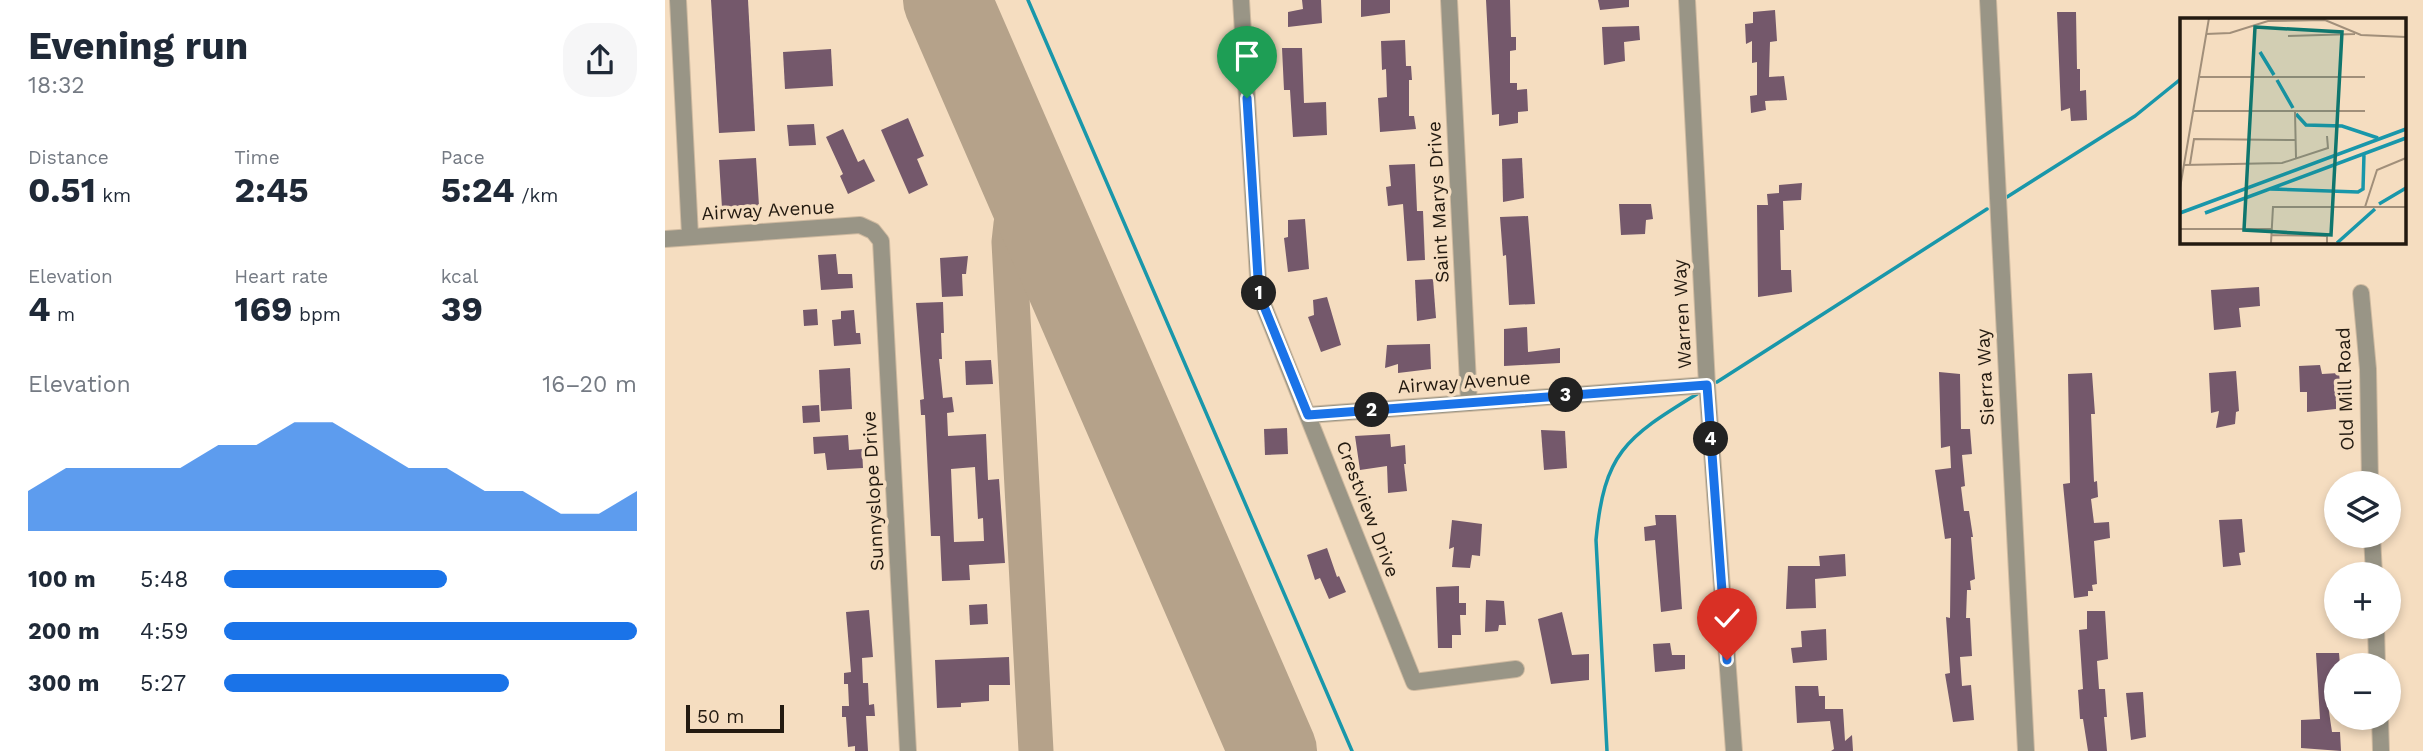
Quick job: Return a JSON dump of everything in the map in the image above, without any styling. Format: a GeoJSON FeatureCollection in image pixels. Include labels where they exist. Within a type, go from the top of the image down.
{"type":"FeatureCollection","features":[{"type":"Feature","properties":{"kind":"street"},"geometry":{"type":"LineString","coordinates":[[678,0],[690,235]]}},
{"type":"Feature","properties":{"kind":"street","name":"Crestview Drive"},"geometry":{"type":"LineString","coordinates":[[1241,0],[1259,294],[1414,682],[1516,669]]}},
{"type":"Feature","properties":{"kind":"street","name":"Saint Marys Drive"},"geometry":{"type":"LineString","coordinates":[[1449,0],[1469,403]]}},
{"type":"Feature","properties":{"kind":"street","name":"Warren Way"},"geometry":{"type":"LineString","coordinates":[[1686,0],[1707,385],[1734,751]]}},
{"type":"Feature","properties":{"kind":"street","name":"Sierra Way"},"geometry":{"type":"LineString","coordinates":[[1988,0],[2027,751]]}},
{"type":"Feature","properties":{"kind":"street","name":"Airway Avenue"},"geometry":{"type":"LineString","coordinates":[[665,239],[690,235],[860,225],[873,231]]}},
{"type":"Feature","properties":{"kind":"street","name":"Sunnyslope Drive"},"geometry":{"type":"LineString","coordinates":[[873,231],[881,241],[908,751]]}},
{"type":"Feature","properties":{"kind":"street","name":"Old Mill Road"},"geometry":{"type":"LineString","coordinates":[[2361,293],[2368,369],[2370,471]]}},
{"type":"Feature","properties":{"kind":"street","name":"Airway Avenue"},"geometry":{"type":"LineString","coordinates":[[1308,415],[1707,385]]}},
{"type":"Feature","properties":{"kind":"street"},"geometry":{"type":"LineString","coordinates":[[2380,730],[2381,751]]}},
{"type":"Feature","properties":{"kind":"building"},"geometry":{"type":"Polygon","coordinates":[[[711,0],[748,0],[755,131],[719,133],[711,0]]]}},
{"type":"Feature","properties":{"kind":"building"},"geometry":{"type":"Polygon","coordinates":[[[1302,0],[1321,0],[1322,23],[1288,27],[1288,12],[1303,9],[1302,0]]]}},
{"type":"Feature","properties":{"kind":"building"},"geometry":{"type":"Polygon","coordinates":[[[1361,0],[1390,0],[1390,13],[1361,17],[1361,0]]]}},
{"type":"Feature","properties":{"kind":"building"},"geometry":{"type":"Polygon","coordinates":[[[1486,0],[1510,0],[1511,37],[1516,37],[1516,50],[1510,51],[1510,83],[1517,83],[1517,90],[1527,89],[1528,111],[1518,112],[1518,123],[1499,126],[1499,114],[1492,115],[1486,0]]]}},
{"type":"Feature","properties":{"kind":"building"},"geometry":{"type":"Polygon","coordinates":[[[1598,0],[1629,0],[1629,7],[1600,10],[1598,0]]]}},
{"type":"Feature","properties":{"kind":"building"},"geometry":{"type":"Polygon","coordinates":[[[1775,10],[1777,41],[1770,42],[1769,77],[1784,76],[1787,100],[1765,101],[1766,110],[1751,113],[1750,96],[1757,95],[1757,62],[1752,63],[1752,41],[1746,44],[1745,24],[1753,23],[1753,12],[1775,10]]]}},
{"type":"Feature","properties":{"kind":"building"},"geometry":{"type":"Polygon","coordinates":[[[2057,12],[2076,12],[2077,69],[2080,69],[2080,91],[2086,90],[2087,120],[2071,121],[2070,108],[2061,111],[2057,12]]]}},
{"type":"Feature","properties":{"kind":"building"},"geometry":{"type":"Polygon","coordinates":[[[1639,26],[1640,40],[1624,42],[1625,61],[1604,65],[1602,27],[1639,26]]]}},
{"type":"Feature","properties":{"kind":"building"},"geometry":{"type":"Polygon","coordinates":[[[1405,40],[1406,66],[1411,66],[1412,80],[1409,80],[1409,116],[1414,116],[1416,129],[1380,132],[1378,98],[1387,97],[1381,41],[1405,40]]]}},
{"type":"Feature","properties":{"kind":"building"},"geometry":{"type":"Polygon","coordinates":[[[1282,48],[1302,48],[1304,103],[1326,102],[1327,135],[1293,137],[1290,90],[1284,90],[1282,48]]]}},
{"type":"Feature","properties":{"kind":"building"},"geometry":{"type":"Polygon","coordinates":[[[831,49],[833,86],[785,89],[783,52],[831,49]]]}},
{"type":"Feature","properties":{"kind":"building"},"geometry":{"type":"Polygon","coordinates":[[[908,118],[924,156],[917,159],[928,185],[909,194],[881,130],[908,118]]]}},
{"type":"Feature","properties":{"kind":"building"},"geometry":{"type":"Polygon","coordinates":[[[814,124],[816,145],[789,146],[787,125],[814,124]]]}},
{"type":"Feature","properties":{"kind":"building"},"geometry":{"type":"Polygon","coordinates":[[[843,129],[858,162],[864,159],[875,181],[848,194],[840,176],[843,174],[826,137],[843,129]]]}},
{"type":"Feature","properties":{"kind":"building"},"geometry":{"type":"Polygon","coordinates":[[[756,158],[759,206],[722,208],[719,160],[756,158]]]}},
{"type":"Feature","properties":{"kind":"building"},"geometry":{"type":"Polygon","coordinates":[[[1522,158],[1524,198],[1503,202],[1502,159],[1522,158]]]}},
{"type":"Feature","properties":{"kind":"building"},"geometry":{"type":"Polygon","coordinates":[[[1415,164],[1417,211],[1423,211],[1425,260],[1407,261],[1403,204],[1388,206],[1386,187],[1391,186],[1389,165],[1415,164]]]}},
{"type":"Feature","properties":{"kind":"building"},"geometry":{"type":"Polygon","coordinates":[[[1802,183],[1801,200],[1783,201],[1784,230],[1780,230],[1781,270],[1791,270],[1792,292],[1758,297],[1757,205],[1768,205],[1767,194],[1779,193],[1779,185],[1802,183]]]}},
{"type":"Feature","properties":{"kind":"building"},"geometry":{"type":"Polygon","coordinates":[[[1619,204],[1651,204],[1653,219],[1646,220],[1645,234],[1621,235],[1619,204]]]}},
{"type":"Feature","properties":{"kind":"building"},"geometry":{"type":"Polygon","coordinates":[[[1528,216],[1535,304],[1509,305],[1506,255],[1503,256],[1500,217],[1528,216]]]}},
{"type":"Feature","properties":{"kind":"building"},"geometry":{"type":"Polygon","coordinates":[[[1305,219],[1309,269],[1288,272],[1284,238],[1288,237],[1288,220],[1305,219]]]}},
{"type":"Feature","properties":{"kind":"building"},"geometry":{"type":"Polygon","coordinates":[[[836,254],[838,274],[852,274],[853,288],[821,290],[818,255],[836,254]]]}},
{"type":"Feature","properties":{"kind":"building"},"geometry":{"type":"Polygon","coordinates":[[[968,256],[966,274],[962,274],[963,296],[942,297],[940,258],[968,256]]]}},
{"type":"Feature","properties":{"kind":"building"},"geometry":{"type":"Polygon","coordinates":[[[1433,279],[1436,318],[1417,321],[1415,280],[1433,279]]]}},
{"type":"Feature","properties":{"kind":"building"},"geometry":{"type":"Polygon","coordinates":[[[2259,287],[2260,306],[2239,308],[2241,327],[2214,330],[2211,290],[2259,287]]]}},
{"type":"Feature","properties":{"kind":"building"},"geometry":{"type":"Polygon","coordinates":[[[1327,297],[1341,345],[1321,352],[1308,317],[1314,315],[1313,300],[1327,297]]]}},
{"type":"Feature","properties":{"kind":"building"},"geometry":{"type":"Polygon","coordinates":[[[943,302],[944,333],[941,333],[942,359],[939,359],[943,398],[952,397],[954,412],[947,413],[948,436],[986,434],[988,480],[999,479],[1005,563],[969,565],[970,580],[942,581],[940,536],[931,536],[925,415],[921,415],[920,400],[924,399],[916,303],[943,302]],[[975,467],[951,469],[954,542],[984,541],[983,518],[978,519],[975,467]]]}},
{"type":"Feature","properties":{"kind":"building"},"geometry":{"type":"Polygon","coordinates":[[[817,309],[818,325],[804,326],[803,310],[817,309]]]}},
{"type":"Feature","properties":{"kind":"building"},"geometry":{"type":"Polygon","coordinates":[[[854,310],[856,333],[860,333],[861,344],[834,346],[832,320],[841,319],[841,311],[854,310]]]}},
{"type":"Feature","properties":{"kind":"building"},"geometry":{"type":"Polygon","coordinates":[[[1527,327],[1528,352],[1560,348],[1560,363],[1504,366],[1504,329],[1527,327]]]}},
{"type":"Feature","properties":{"kind":"building"},"geometry":{"type":"Polygon","coordinates":[[[1430,344],[1431,369],[1398,373],[1398,364],[1385,368],[1387,345],[1430,344]]]}},
{"type":"Feature","properties":{"kind":"building"},"geometry":{"type":"Polygon","coordinates":[[[991,360],[993,384],[966,385],[965,361],[991,360]]]}},
{"type":"Feature","properties":{"kind":"building"},"geometry":{"type":"Polygon","coordinates":[[[2320,365],[2322,374],[2339,373],[2341,393],[2336,394],[2336,409],[2307,412],[2307,392],[2300,392],[2299,366],[2320,365]]]}},
{"type":"Feature","properties":{"kind":"building"},"geometry":{"type":"Polygon","coordinates":[[[850,368],[852,409],[821,411],[819,370],[850,368]]]}},
{"type":"Feature","properties":{"kind":"building"},"geometry":{"type":"Polygon","coordinates":[[[2236,371],[2239,411],[2236,412],[2235,424],[2216,428],[2219,411],[2211,413],[2209,373],[2236,371]]]}},
{"type":"Feature","properties":{"kind":"building"},"geometry":{"type":"Polygon","coordinates":[[[1939,372],[1960,374],[1961,429],[1970,429],[1972,454],[1962,455],[1965,486],[1961,487],[1964,511],[1969,511],[1973,537],[1975,579],[1970,581],[1971,590],[1967,590],[1966,618],[1970,618],[1972,656],[1960,657],[1962,686],[1971,685],[1974,720],[1953,722],[1945,674],[1950,673],[1946,617],[1950,618],[1951,538],[1945,539],[1935,470],[1951,468],[1950,446],[1941,448],[1939,372]]]}},
{"type":"Feature","properties":{"kind":"building"},"geometry":{"type":"Polygon","coordinates":[[[2092,373],[2095,414],[2091,414],[2094,482],[2097,481],[2098,497],[2091,499],[2094,523],[2109,522],[2110,538],[2094,541],[2097,584],[2092,585],[2093,591],[2088,591],[2088,596],[2074,598],[2063,484],[2070,483],[2068,374],[2092,373]]]}},
{"type":"Feature","properties":{"kind":"building"},"geometry":{"type":"Polygon","coordinates":[[[819,405],[820,422],[803,423],[802,406],[819,405]]]}},
{"type":"Feature","properties":{"kind":"building"},"geometry":{"type":"Polygon","coordinates":[[[1287,428],[1288,454],[1265,455],[1264,429],[1287,428]]]}},
{"type":"Feature","properties":{"kind":"building"},"geometry":{"type":"Polygon","coordinates":[[[1541,430],[1565,431],[1567,468],[1544,470],[1541,430]]]}},
{"type":"Feature","properties":{"kind":"building"},"geometry":{"type":"Polygon","coordinates":[[[1390,434],[1391,447],[1405,445],[1407,491],[1388,493],[1387,466],[1360,470],[1355,436],[1390,434]]]}},
{"type":"Feature","properties":{"kind":"building"},"geometry":{"type":"Polygon","coordinates":[[[848,435],[849,450],[862,449],[863,468],[827,470],[825,453],[814,454],[813,437],[848,435]]]}},
{"type":"Feature","properties":{"kind":"building"},"geometry":{"type":"Polygon","coordinates":[[[1655,515],[1676,515],[1682,609],[1661,612],[1655,540],[1645,541],[1644,527],[1656,525],[1655,515]]]}},
{"type":"Feature","properties":{"kind":"building"},"geometry":{"type":"Polygon","coordinates":[[[2242,519],[2245,552],[2239,553],[2241,565],[2223,567],[2219,520],[2242,519]]]}},
{"type":"Feature","properties":{"kind":"building"},"geometry":{"type":"Polygon","coordinates":[[[1452,520],[1482,524],[1480,556],[1472,555],[1470,568],[1452,567],[1454,547],[1449,549],[1452,520]]]}},
{"type":"Feature","properties":{"kind":"building"},"geometry":{"type":"Polygon","coordinates":[[[1327,548],[1337,577],[1339,576],[1346,592],[1329,599],[1320,578],[1315,580],[1307,555],[1327,548]]]}},
{"type":"Feature","properties":{"kind":"building"},"geometry":{"type":"Polygon","coordinates":[[[1845,554],[1846,576],[1815,579],[1816,608],[1786,609],[1788,566],[1820,566],[1819,556],[1845,554]]]}},
{"type":"Feature","properties":{"kind":"building"},"geometry":{"type":"Polygon","coordinates":[[[1459,586],[1459,603],[1466,603],[1466,615],[1460,615],[1461,635],[1452,635],[1452,648],[1438,648],[1436,587],[1459,586]]]}},
{"type":"Feature","properties":{"kind":"building"},"geometry":{"type":"Polygon","coordinates":[[[1486,600],[1504,601],[1506,625],[1499,625],[1498,631],[1485,632],[1486,600]]]}},
{"type":"Feature","properties":{"kind":"building"},"geometry":{"type":"Polygon","coordinates":[[[987,604],[988,624],[970,625],[969,605],[987,604]]]}},
{"type":"Feature","properties":{"kind":"building"},"geometry":{"type":"Polygon","coordinates":[[[869,610],[873,657],[862,658],[863,683],[868,683],[869,705],[874,704],[875,716],[866,716],[868,751],[855,751],[855,746],[848,747],[846,717],[842,717],[842,706],[849,706],[848,684],[844,684],[844,673],[851,672],[846,612],[869,610]]]}},
{"type":"Feature","properties":{"kind":"building"},"geometry":{"type":"Polygon","coordinates":[[[2087,611],[2105,611],[2108,659],[2097,661],[2099,689],[2105,689],[2107,751],[2088,751],[2083,719],[2080,719],[2078,690],[2083,689],[2079,630],[2087,629],[2087,611]]]}},
{"type":"Feature","properties":{"kind":"building"},"geometry":{"type":"Polygon","coordinates":[[[1562,612],[1572,655],[1589,654],[1589,680],[1551,684],[1538,619],[1562,612]]]}},
{"type":"Feature","properties":{"kind":"building"},"geometry":{"type":"Polygon","coordinates":[[[1826,629],[1827,660],[1793,663],[1791,648],[1802,647],[1801,631],[1826,629]]]}},
{"type":"Feature","properties":{"kind":"building"},"geometry":{"type":"Polygon","coordinates":[[[1670,643],[1672,655],[1685,655],[1685,669],[1655,672],[1653,644],[1670,643]]]}},
{"type":"Feature","properties":{"kind":"building"},"geometry":{"type":"Polygon","coordinates":[[[2316,653],[2324,653],[2324,730],[2340,732],[2341,751],[2301,748],[2301,720],[2320,719],[2316,653]]]}},
{"type":"Feature","properties":{"kind":"building"},"geometry":{"type":"Polygon","coordinates":[[[1009,657],[1010,685],[989,685],[989,701],[961,703],[961,707],[937,708],[935,660],[1009,657]]]}},
{"type":"Feature","properties":{"kind":"building"},"geometry":{"type":"Polygon","coordinates":[[[1795,686],[1818,686],[1819,696],[1825,696],[1825,709],[1843,709],[1845,741],[1852,735],[1853,751],[1831,751],[1834,749],[1830,721],[1797,723],[1795,686]]]}},
{"type":"Feature","properties":{"kind":"building"},"geometry":{"type":"Polygon","coordinates":[[[2143,692],[2146,737],[2131,740],[2126,693],[2143,692]]]}},
{"type":"Feature","properties":{"kind":"waterway"},"geometry":{"type":"LineString","coordinates":[[1028,0],[1352,751]]}},
{"type":"Feature","properties":{"kind":"waterway"},"geometry":{"type":"LineString","coordinates":[[2007,197],[2135,116],[2180,80]]}},
{"type":"Feature","properties":{"kind":"waterway"},"geometry":{"type":"LineString","coordinates":[[1717,382],[1987,209]]}},
{"type":"Feature","properties":{"kind":"waterway"},"geometry":{"type":"LineString","coordinates":[[1607,751],[1596,540],[1605,487],[1612,467],[1636,437],[1652,423],[1697,394]]}},
{"type":"Feature","properties":{"kind":"taxiway"},"geometry":{"type":"LineString","coordinates":[[1034,201],[1016,211],[1009,242],[1036,751]]}},
{"type":"Feature","properties":{"kind":"runway"},"geometry":{"type":"LineString","coordinates":[[947,0],[1273,751]]}},
{"type":"Feature","properties":{"kind":"route"},"geometry":{"type":"LineString","coordinates":[[1247,98],[1259,294],[1308,415],[1707,385],[1727,660]]}}]}
